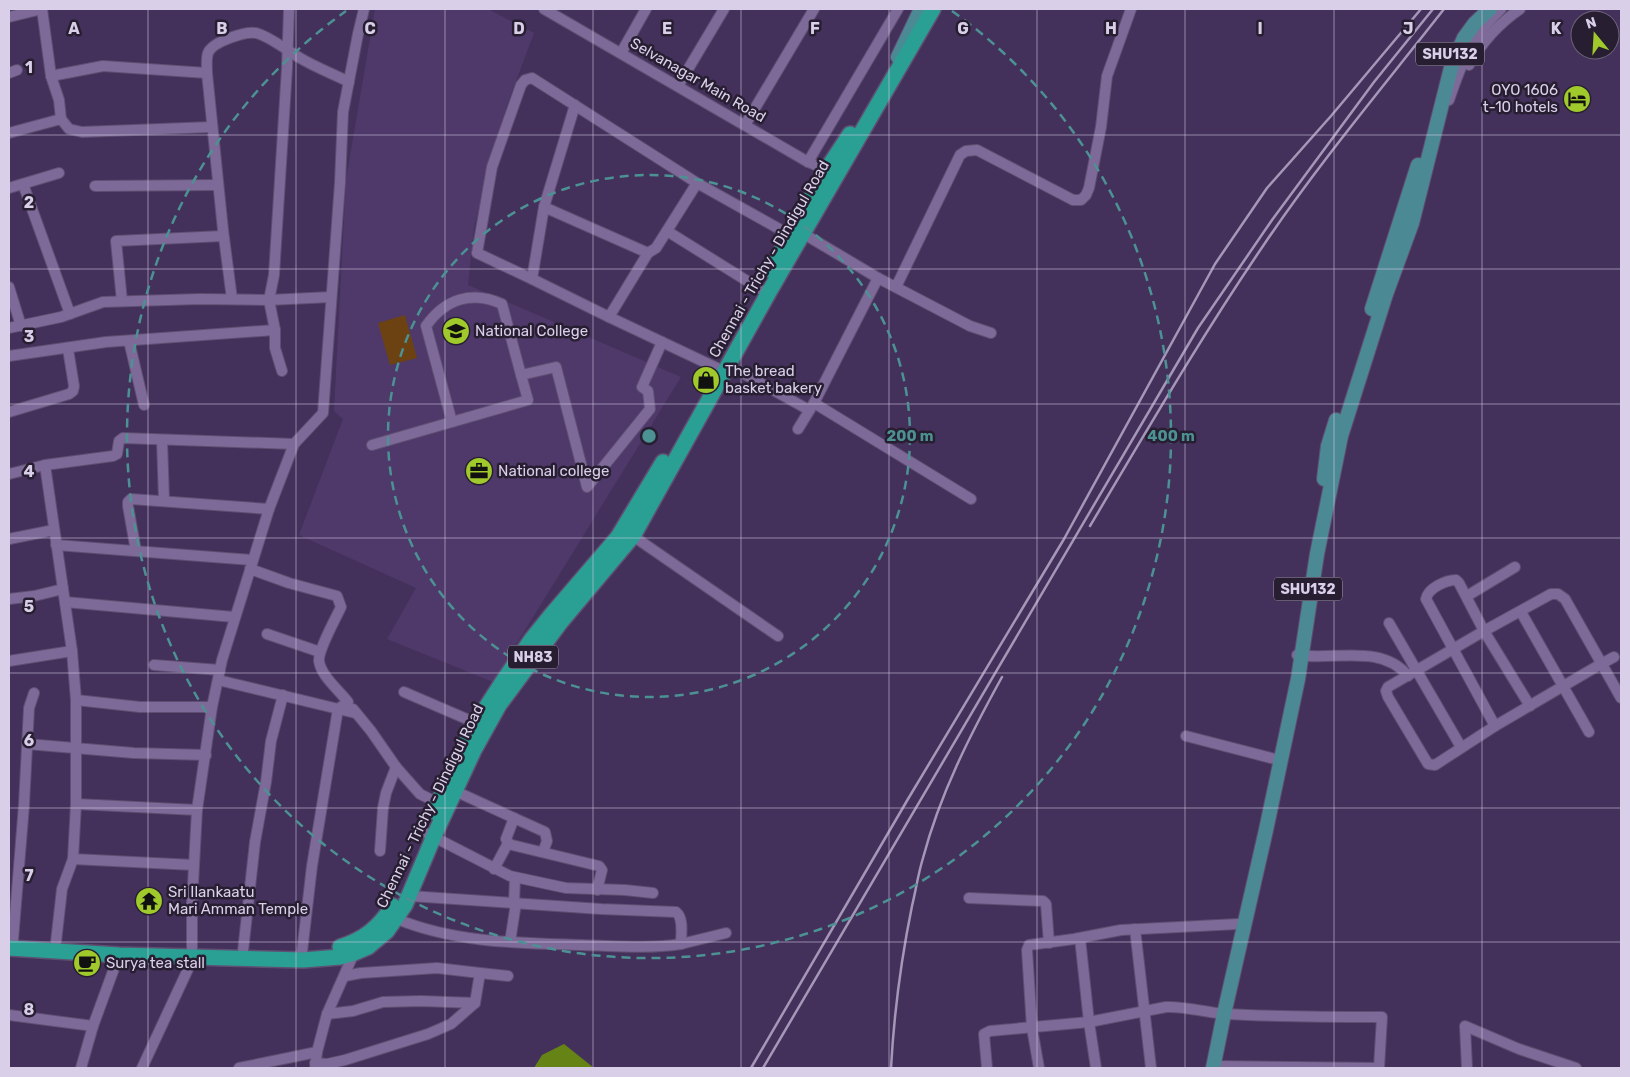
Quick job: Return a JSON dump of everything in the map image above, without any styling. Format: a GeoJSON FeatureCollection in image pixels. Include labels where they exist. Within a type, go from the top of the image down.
{"type":"FeatureCollection","features":[{"type":"Feature","properties":{"kind":"highway"},"geometry":{"type":"LineString","coordinates":[[915,36],[927,9]]}},
{"type":"Feature","properties":{"kind":"highway"},"geometry":{"type":"LineString","coordinates":[[915,36],[933,9]]}},
{"type":"Feature","properties":{"kind":"highway","name":"Chennai - Trichy - Dindigul Road"},"geometry":{"type":"LineString","coordinates":[[723,366],[760,289],[915,36]]}},
{"type":"Feature","properties":{"kind":"highway","name":"Chennai - Trichy - Dindigul Road"},"geometry":{"type":"LineString","coordinates":[[10,943],[56,942],[192,954],[303,960],[340,957],[368,947],[378,940],[397,919],[410,896],[438,803],[476,723],[531,640],[633,536],[686,432],[796,232]]}},
{"type":"Feature","properties":{"kind":"highway","name":"Chennai - Trichy - Dindigul Road"},"geometry":{"type":"LineString","coordinates":[[10,943],[119,955],[243,951],[302,952],[341,947],[375,929],[401,892],[498,705],[618,537],[686,432]]}},
{"type":"Feature","properties":{"kind":"main road"},"geometry":{"type":"LineString","coordinates":[[898,64],[921,9]]}},
{"type":"Feature","properties":{"kind":"main road","name":"NH83"},"geometry":{"type":"LineString","coordinates":[[898,64],[914,52],[940,9]]}},
{"type":"Feature","properties":{"kind":"main road","name":"SHU132"},"geometry":{"type":"LineString","coordinates":[[1210,1067],[1238,924],[1300,655],[1328,446],[1434,124],[1441,108],[1451,51],[1466,25],[1481,9]]}},
{"type":"Feature","properties":{"kind":"main road"},"geometry":{"type":"LineString","coordinates":[[1441,108],[1457,52],[1475,23],[1490,9]]}},
{"type":"Feature","properties":{"kind":"main road"},"geometry":{"type":"LineString","coordinates":[[1221,1014],[1266,830],[1300,655]]}},
{"type":"Feature","properties":{"kind":"street"},"geometry":{"type":"LineString","coordinates":[[9,17],[42,9],[51,76],[59,100],[61,119],[69,129],[82,132],[212,127]]}},
{"type":"Feature","properties":{"kind":"street"},"geometry":{"type":"LineString","coordinates":[[282,371],[275,348],[275,330],[269,300],[274,275],[289,9]]}},
{"type":"Feature","properties":{"kind":"street"},"geometry":{"type":"LineString","coordinates":[[142,1068],[190,968],[197,810],[212,707],[234,617],[269,508],[294,444],[323,413],[340,183],[343,112],[364,9]]}},
{"type":"Feature","properties":{"kind":"street","name":"Selvanagar Main Road"},"geometry":{"type":"LineString","coordinates":[[544,9],[808,162],[832,172]]}},
{"type":"Feature","properties":{"kind":"street"},"geometry":{"type":"LineString","coordinates":[[622,53],[646,9]]}},
{"type":"Feature","properties":{"kind":"street"},"geometry":{"type":"LineString","coordinates":[[678,86],[724,9]]}},
{"type":"Feature","properties":{"kind":"street"},"geometry":{"type":"LineString","coordinates":[[745,125],[814,9]]}},
{"type":"Feature","properties":{"kind":"street"},"geometry":{"type":"LineString","coordinates":[[808,162],[898,9]]}},
{"type":"Feature","properties":{"kind":"street"},"geometry":{"type":"LineString","coordinates":[[896,287],[960,155],[966,151],[977,150],[1073,200],[1081,200],[1086,195],[1101,127],[1107,76],[1131,9]]}},
{"type":"Feature","properties":{"kind":"street"},"geometry":{"type":"LineString","coordinates":[[1441,108],[1448,104],[1459,72],[1479,31],[1501,9]]}},
{"type":"Feature","properties":{"kind":"street"},"geometry":{"type":"LineString","coordinates":[[1441,108],[1452,106],[1468,66],[1483,42],[1496,27],[1520,9]]}},
{"type":"Feature","properties":{"kind":"street"},"geometry":{"type":"LineString","coordinates":[[232,299],[223,236],[212,127],[207,72],[208,53],[218,42],[249,33],[257,33],[301,59],[349,82]]}},
{"type":"Feature","properties":{"kind":"street"},"geometry":{"type":"LineString","coordinates":[[51,76],[103,66],[207,72]]}},
{"type":"Feature","properties":{"kind":"street"},"geometry":{"type":"LineString","coordinates":[[971,499],[812,406],[723,366],[662,342],[478,254],[492,167],[521,85],[525,80],[532,78],[697,183],[796,232],[970,326],[991,333]]}},
{"type":"Feature","properties":{"kind":"street"},"geometry":{"type":"LineString","coordinates":[[532,279],[544,207],[575,105]]}},
{"type":"Feature","properties":{"kind":"street"},"geometry":{"type":"LineString","coordinates":[[9,133],[61,119]]}},
{"type":"Feature","properties":{"kind":"street"},"geometry":{"type":"LineString","coordinates":[[9,188],[58,173]]}},
{"type":"Feature","properties":{"kind":"street"},"geometry":{"type":"LineString","coordinates":[[609,317],[648,252],[656,248],[697,183]]}},
{"type":"Feature","properties":{"kind":"street"},"geometry":{"type":"LineString","coordinates":[[23,184],[70,314]]}},
{"type":"Feature","properties":{"kind":"street"},"geometry":{"type":"LineString","coordinates":[[95,186],[218,185]]}},
{"type":"Feature","properties":{"kind":"street"},"geometry":{"type":"LineString","coordinates":[[544,207],[648,252]]}},
{"type":"Feature","properties":{"kind":"street"},"geometry":{"type":"LineString","coordinates":[[667,230],[760,289]]}},
{"type":"Feature","properties":{"kind":"street"},"geometry":{"type":"LineString","coordinates":[[122,301],[116,240],[223,236]]}},
{"type":"Feature","properties":{"kind":"street"},"geometry":{"type":"LineString","coordinates":[[798,429],[812,406],[878,278]]}},
{"type":"Feature","properties":{"kind":"street"},"geometry":{"type":"LineString","coordinates":[[9,287],[22,326]]}},
{"type":"Feature","properties":{"kind":"street"},"geometry":{"type":"LineString","coordinates":[[9,328],[70,314],[102,302],[269,300],[331,297]]}},
{"type":"Feature","properties":{"kind":"street"},"geometry":{"type":"LineString","coordinates":[[372,445],[452,422],[528,400],[502,304],[490,298],[473,297],[454,301],[434,314],[426,326],[452,422]]}},
{"type":"Feature","properties":{"kind":"street"},"geometry":{"type":"LineString","coordinates":[[9,356],[106,342],[275,330]]}},
{"type":"Feature","properties":{"kind":"street"},"geometry":{"type":"LineString","coordinates":[[129,340],[144,405]]}},
{"type":"Feature","properties":{"kind":"street"},"geometry":{"type":"LineString","coordinates":[[521,375],[556,367],[587,487],[650,409],[648,391],[642,387],[662,342]]}},
{"type":"Feature","properties":{"kind":"street"},"geometry":{"type":"LineString","coordinates":[[9,412],[73,391],[74,386],[68,348]]}},
{"type":"Feature","properties":{"kind":"street"},"geometry":{"type":"LineString","coordinates":[[9,474],[45,465],[113,456],[116,454],[119,441],[123,438],[294,444]]}},
{"type":"Feature","properties":{"kind":"street"},"geometry":{"type":"LineString","coordinates":[[162,440],[164,500]]}},
{"type":"Feature","properties":{"kind":"street"},"geometry":{"type":"LineString","coordinates":[[45,465],[72,651],[76,700],[76,804],[73,859],[62,889],[56,942]]}},
{"type":"Feature","properties":{"kind":"street"},"geometry":{"type":"LineString","coordinates":[[136,551],[128,502],[131,499],[269,508]]}},
{"type":"Feature","properties":{"kind":"street"},"geometry":{"type":"LineString","coordinates":[[9,539],[54,530]]}},
{"type":"Feature","properties":{"kind":"street"},"geometry":{"type":"LineString","coordinates":[[633,536],[778,636]]}},
{"type":"Feature","properties":{"kind":"street"},"geometry":{"type":"LineString","coordinates":[[56,545],[136,551],[251,564],[289,583],[337,596],[341,607],[320,652],[319,660],[324,674],[371,731],[396,767],[420,794],[438,803]]}},
{"type":"Feature","properties":{"kind":"street"},"geometry":{"type":"LineString","coordinates":[[1467,596],[1515,567]]}},
{"type":"Feature","properties":{"kind":"street"},"geometry":{"type":"LineString","coordinates":[[1496,726],[1426,599],[1427,594],[1451,580],[1456,580],[1530,706]]}},
{"type":"Feature","properties":{"kind":"street"},"geometry":{"type":"LineString","coordinates":[[9,599],[34,596],[63,589]]}},
{"type":"Feature","properties":{"kind":"street"},"geometry":{"type":"LineString","coordinates":[[1614,657],[1600,664],[1461,747],[1435,765],[1428,764],[1386,691],[1388,687],[1484,630],[1521,612],[1551,594],[1558,594],[1565,599],[1600,664],[1621,698]]}},
{"type":"Feature","properties":{"kind":"street"},"geometry":{"type":"LineString","coordinates":[[65,602],[234,617]]}},
{"type":"Feature","properties":{"kind":"street"},"geometry":{"type":"LineString","coordinates":[[1521,612],[1589,732]]}},
{"type":"Feature","properties":{"kind":"street"},"geometry":{"type":"LineString","coordinates":[[1388,623],[1412,673],[1461,747]]}},
{"type":"Feature","properties":{"kind":"street"},"geometry":{"type":"LineString","coordinates":[[267,634],[320,652]]}},
{"type":"Feature","properties":{"kind":"street"},"geometry":{"type":"LineString","coordinates":[[9,661],[72,651]]}},
{"type":"Feature","properties":{"kind":"street"},"geometry":{"type":"LineString","coordinates":[[1300,655],[1343,655],[1380,658],[1412,673]]}},
{"type":"Feature","properties":{"kind":"street"},"geometry":{"type":"LineString","coordinates":[[154,665],[219,675],[283,695],[355,713]]}},
{"type":"Feature","properties":{"kind":"street"},"geometry":{"type":"LineString","coordinates":[[404,692],[476,723]]}},
{"type":"Feature","properties":{"kind":"street"},"geometry":{"type":"LineString","coordinates":[[10,943],[29,708],[34,693]]}},
{"type":"Feature","properties":{"kind":"street"},"geometry":{"type":"LineString","coordinates":[[243,951],[255,842],[271,741],[283,695]]}},
{"type":"Feature","properties":{"kind":"street"},"geometry":{"type":"LineString","coordinates":[[76,700],[140,706],[212,707]]}},
{"type":"Feature","properties":{"kind":"street"},"geometry":{"type":"LineString","coordinates":[[302,952],[312,866],[338,709],[348,702]]}},
{"type":"Feature","properties":{"kind":"street"},"geometry":{"type":"LineString","coordinates":[[1186,736],[1275,759]]}},
{"type":"Feature","properties":{"kind":"street"},"geometry":{"type":"LineString","coordinates":[[27,744],[134,753],[206,754]]}},
{"type":"Feature","properties":{"kind":"street"},"geometry":{"type":"LineString","coordinates":[[380,851],[383,808],[386,793],[396,767]]}},
{"type":"Feature","properties":{"kind":"street"},"geometry":{"type":"LineString","coordinates":[[455,791],[545,832],[547,840],[543,852]]}},
{"type":"Feature","properties":{"kind":"street"},"geometry":{"type":"LineString","coordinates":[[76,804],[197,810]]}},
{"type":"Feature","properties":{"kind":"street"},"geometry":{"type":"LineString","coordinates":[[494,869],[508,843],[506,839],[514,818]]}},
{"type":"Feature","properties":{"kind":"street"},"geometry":{"type":"LineString","coordinates":[[430,834],[494,869],[515,878],[566,888],[653,893]]}},
{"type":"Feature","properties":{"kind":"street"},"geometry":{"type":"LineString","coordinates":[[508,843],[599,866],[602,870],[597,890]]}},
{"type":"Feature","properties":{"kind":"street"},"geometry":{"type":"LineString","coordinates":[[73,859],[194,865]]}},
{"type":"Feature","properties":{"kind":"street"},"geometry":{"type":"LineString","coordinates":[[510,942],[515,878]]}},
{"type":"Feature","properties":{"kind":"street"},"geometry":{"type":"LineString","coordinates":[[410,896],[601,909],[676,912],[680,915],[682,944]]}},
{"type":"Feature","properties":{"kind":"street"},"geometry":{"type":"LineString","coordinates":[[969,898],[1043,901],[1046,904],[1049,943]]}},
{"type":"Feature","properties":{"kind":"street"},"geometry":{"type":"LineString","coordinates":[[397,919],[452,936],[510,942],[655,948],[682,944],[726,933]]}},
{"type":"Feature","properties":{"kind":"street"},"geometry":{"type":"LineString","coordinates":[[1039,1068],[1032,1028],[1027,947],[1033,944],[1049,943],[1121,930],[1238,924]]}},
{"type":"Feature","properties":{"kind":"street"},"geometry":{"type":"LineString","coordinates":[[1135,929],[1151,1068]]}},
{"type":"Feature","properties":{"kind":"street"},"geometry":{"type":"LineString","coordinates":[[1080,938],[1096,1068]]}},
{"type":"Feature","properties":{"kind":"street"},"geometry":{"type":"LineString","coordinates":[[354,953],[327,1014],[316,1052],[315,1066],[345,1060],[428,1034],[451,1024],[476,1003],[480,973]]}},
{"type":"Feature","properties":{"kind":"street"},"geometry":{"type":"LineString","coordinates":[[81,1068],[93,1026],[119,955]]}},
{"type":"Feature","properties":{"kind":"street"},"geometry":{"type":"LineString","coordinates":[[345,976],[369,972],[437,968],[508,976]]}},
{"type":"Feature","properties":{"kind":"street"},"geometry":{"type":"LineString","coordinates":[[327,1014],[352,1011],[383,1002],[476,1003]]}},
{"type":"Feature","properties":{"kind":"street"},"geometry":{"type":"LineString","coordinates":[[987,1068],[984,1034],[990,1031],[1089,1022],[1177,1007],[1221,1014],[1382,1017],[1379,1068],[1210,1067]]}},
{"type":"Feature","properties":{"kind":"street"},"geometry":{"type":"LineString","coordinates":[[9,1016],[93,1026]]}},
{"type":"Feature","properties":{"kind":"street"},"geometry":{"type":"LineString","coordinates":[[1467,1068],[1465,1026],[1519,1049],[1576,1068]]}},
{"type":"Feature","properties":{"kind":"street"},"geometry":{"type":"LineString","coordinates":[[240,1068],[316,1052]]}},
{"type":"Feature","properties":{"kind":"shaded area","name":"National College"},"geometry":{"type":"Polygon","coordinates":[[[375,9],[488,9],[534,33],[507,105],[474,227],[468,285],[681,377],[493,682],[387,639],[416,588],[299,535],[343,419],[334,411],[346,180],[375,9]]]}},
{"type":"Feature","properties":{"kind":"shaded area"},"geometry":{"type":"Polygon","coordinates":[[[405,315],[417,358],[390,365],[378,323],[405,315]]]}},
{"type":"Feature","properties":{"kind":"shaded area"},"geometry":{"type":"Polygon","coordinates":[[[564,1044],[594,1068],[534,1068],[542,1055],[564,1044]]]}},
{"type":"Feature","properties":{"kind":"railway"},"geometry":{"type":"LineString","coordinates":[[751,1068],[908,799],[1064,539],[1215,264],[1267,188],[1331,116],[1421,9]]}},
{"type":"Feature","properties":{"kind":"railway"},"geometry":{"type":"LineString","coordinates":[[763,1068],[1198,328],[1272,220],[1374,82],[1433,9]]}},
{"type":"Feature","properties":{"kind":"railway"},"geometry":{"type":"LineString","coordinates":[[1090,526],[1196,350],[1284,215],[1444,9]]}},
{"type":"Feature","properties":{"kind":"railway"},"geometry":{"type":"LineString","coordinates":[[891,1068],[901,966],[921,864],[947,788],[967,743],[1002,677]]}},
{"type":"Feature","properties":{"kind":"place","name":"OYO 1606 t-10 hotels"},"geometry":{"type":"Point","coordinates":[1577,99]}},
{"type":"Feature","properties":{"kind":"place","name":"National College"},"geometry":{"type":"Point","coordinates":[456,331]}},
{"type":"Feature","properties":{"kind":"place","name":"The bread basket bakery"},"geometry":{"type":"Point","coordinates":[706,380]}},
{"type":"Feature","properties":{"kind":"place","name":"National college"},"geometry":{"type":"Point","coordinates":[479,471]}},
{"type":"Feature","properties":{"kind":"place","name":"Sri Ilankaatu Mari Amman Temple"},"geometry":{"type":"Point","coordinates":[149,901]}},
{"type":"Feature","properties":{"kind":"place","name":"Surya tea stall"},"geometry":{"type":"Point","coordinates":[87,963]}}]}
